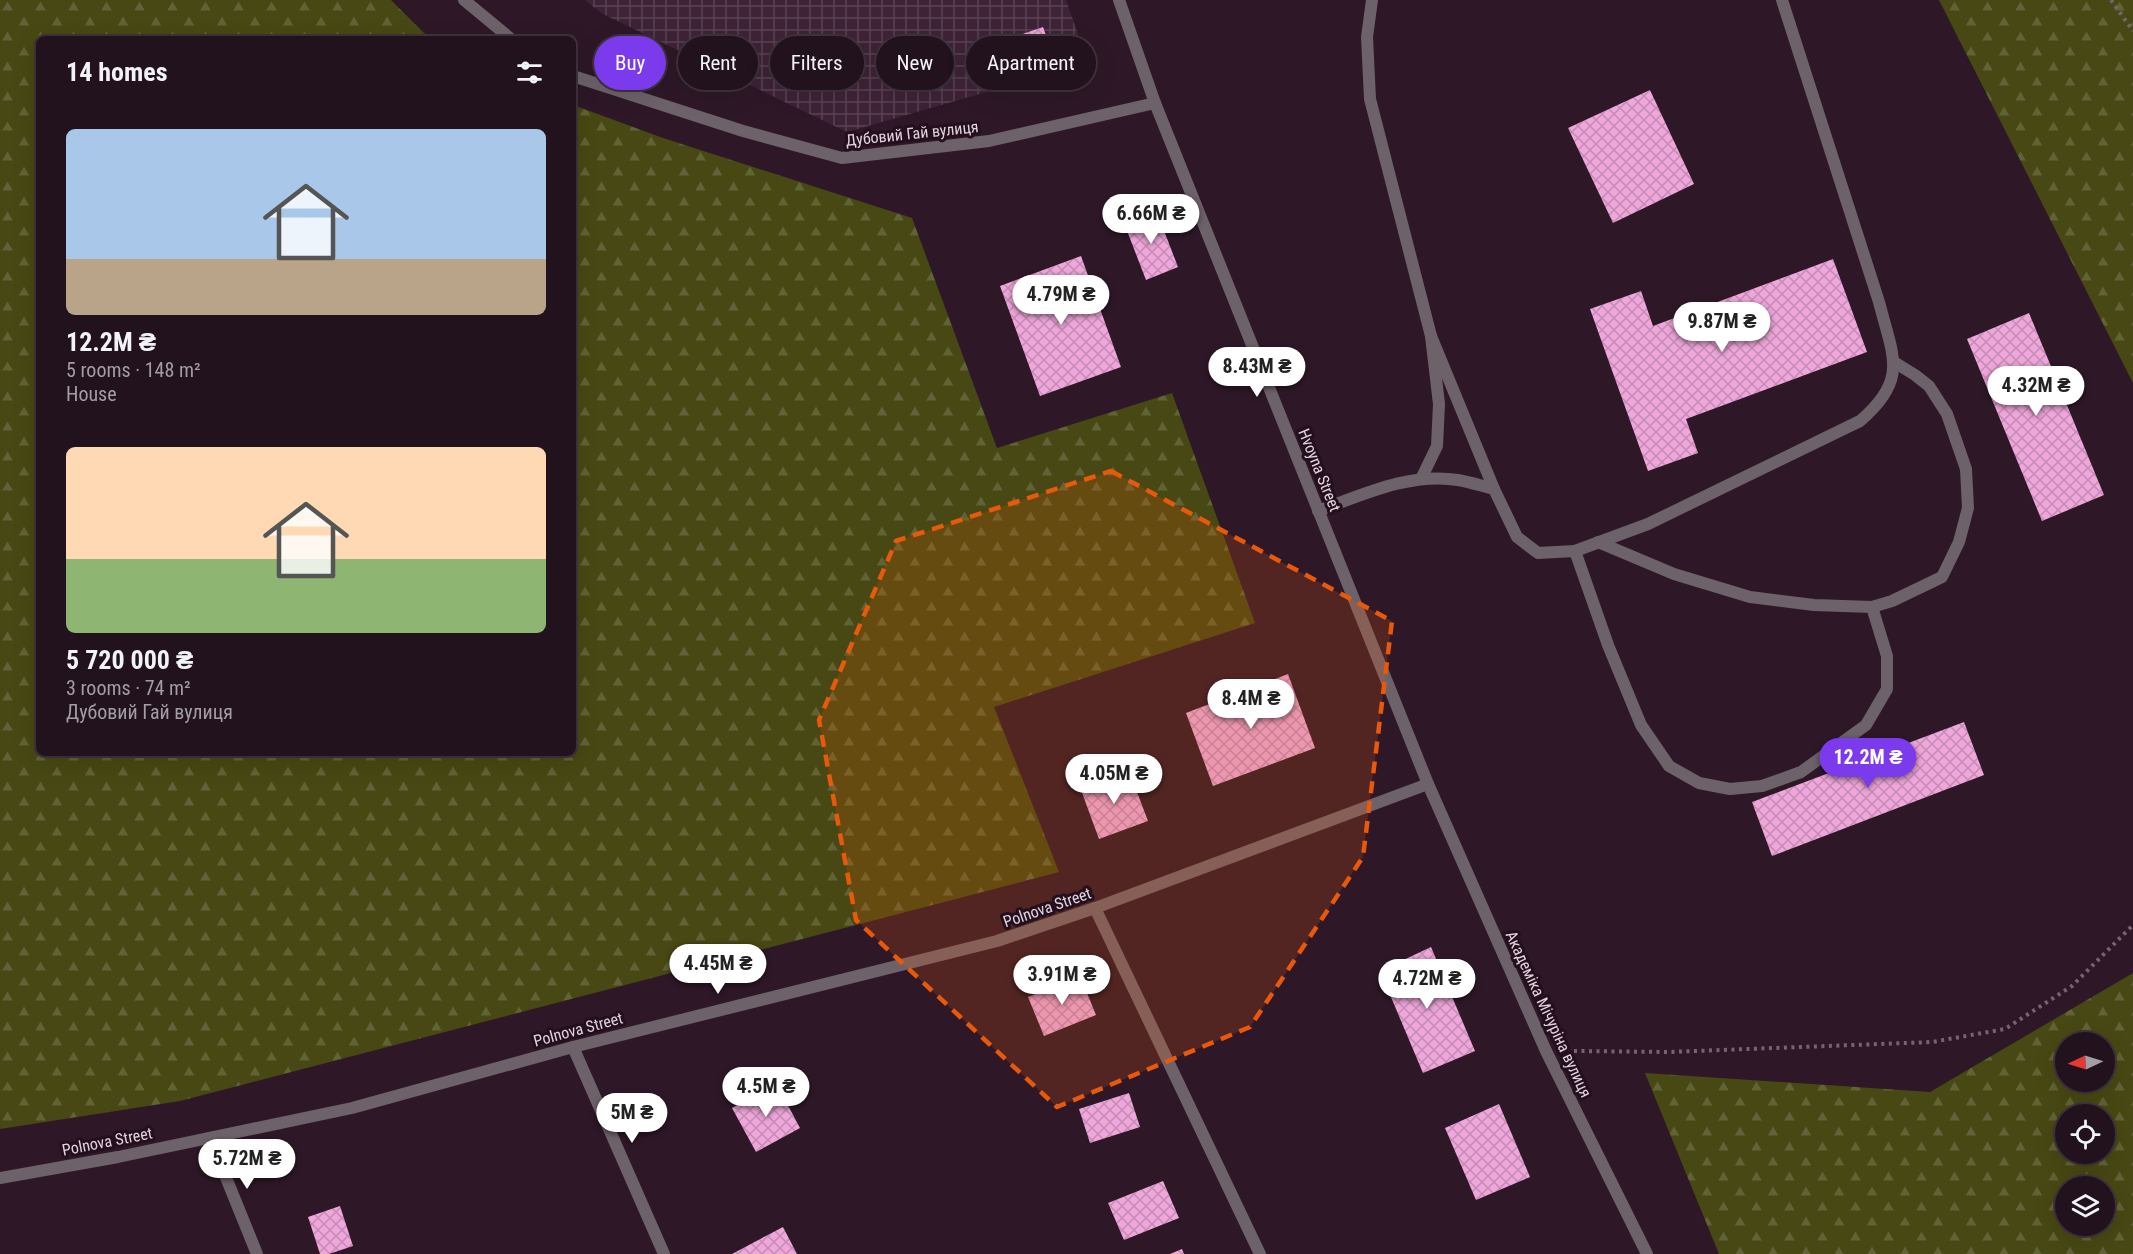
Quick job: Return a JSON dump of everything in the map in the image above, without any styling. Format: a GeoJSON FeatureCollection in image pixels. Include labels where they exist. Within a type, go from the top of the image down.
{"type":"FeatureCollection","features":[{"type":"Feature","properties":{"kind":"street"},"geometry":{"type":"LineString","coordinates":[[464,0],[507,36]]}},
{"type":"Feature","properties":{"kind":"street","name":"Hvoyna Street"},"geometry":{"type":"LineString","coordinates":[[1119,0],[1155,103],[1428,784]]}},
{"type":"Feature","properties":{"kind":"street"},"geometry":{"type":"LineString","coordinates":[[1372,0],[1367,37],[1370,99],[1431,336],[1494,489],[1517,537],[1538,553],[1575,550],[1648,524],[1860,421],[1878,406],[1890,388],[1894,362],[1879,302],[1782,0]]}},
{"type":"Feature","properties":{"kind":"street","name":"Дубовий Гай вулиця"},"geometry":{"type":"LineString","coordinates":[[576,77],[743,131],[842,158],[988,141],[1155,103]]}},
{"type":"Feature","properties":{"kind":"street"},"geometry":{"type":"LineString","coordinates":[[1421,479],[1437,446],[1438,404],[1431,336]]}},
{"type":"Feature","properties":{"kind":"street"},"geometry":{"type":"LineString","coordinates":[[1599,542],[1674,574],[1750,597],[1814,605],[1872,608],[1942,577],[1959,542],[1968,508],[1966,469],[1947,414],[1929,386],[1894,362]]}},
{"type":"Feature","properties":{"kind":"street"},"geometry":{"type":"LineString","coordinates":[[1318,511],[1379,489],[1421,479],[1456,480],[1494,489]]}},
{"type":"Feature","properties":{"kind":"street"},"geometry":{"type":"LineString","coordinates":[[1575,550],[1608,645],[1641,725],[1669,766],[1699,783],[1730,789],[1762,786],[1801,772],[1866,725],[1887,689],[1887,656],[1872,608]]}},
{"type":"Feature","properties":{"kind":"street","name":"Polnova Street"},"geometry":{"type":"LineString","coordinates":[[0,1178],[118,1157],[352,1108],[573,1047],[997,941],[1095,908],[1428,784]]}},
{"type":"Feature","properties":{"kind":"street","name":"Академіка Мічуріна вулиця"},"geometry":{"type":"LineString","coordinates":[[1428,784],[1546,1051],[1647,1254]]}},
{"type":"Feature","properties":{"kind":"street"},"geometry":{"type":"LineString","coordinates":[[1095,908],[1260,1254]]}},
{"type":"Feature","properties":{"kind":"street"},"geometry":{"type":"LineString","coordinates":[[573,1047],[664,1254]]}},
{"type":"Feature","properties":{"kind":"street"},"geometry":{"type":"LineString","coordinates":[[210,1138],[257,1254]]}},
{"type":"Feature","properties":{"kind":"path"},"geometry":{"type":"LineString","coordinates":[[2111,0],[2133,31]]}},
{"type":"Feature","properties":{"kind":"path"},"geometry":{"type":"LineString","coordinates":[[1546,1051],[1669,1052],[1932,1042],[2005,1029],[2072,986],[2133,925]]}},
{"type":"Feature","properties":{"kind":"highlighted area"},"geometry":{"type":"Polygon","coordinates":[[[1111,471],[1392,621],[1363,857],[1250,1027],[1057,1107],[856,920],[819,720],[896,541],[1111,471]]]}},
{"type":"Feature","properties":{"kind":"shaded area"},"geometry":{"type":"Polygon","coordinates":[[[585,0],[1066,0],[1079,36],[966,36],[966,90],[994,90],[847,132],[758,89],[758,36],[678,36],[678,50],[666,44],[666,36],[648,36],[603,14],[585,0]]]}},
{"type":"Feature","properties":{"kind":"green space"},"geometry":{"type":"Polygon","coordinates":[[[0,0],[391,0],[427,36],[36,36],[36,756],[576,756],[576,106],[663,138],[912,218],[997,448],[1172,393],[1255,623],[994,707],[1059,872],[180,1101],[0,1129],[0,0]]]}},
{"type":"Feature","properties":{"kind":"green space"},"geometry":{"type":"Polygon","coordinates":[[[1939,0],[2133,0],[2133,383],[1939,0]]]}},
{"type":"Feature","properties":{"kind":"green space"},"geometry":{"type":"Polygon","coordinates":[[[2133,973],[2133,1254],[1719,1254],[1645,1073],[1930,1092],[2133,973]]]}},
{"type":"Feature","properties":{"kind":"building"},"geometry":{"type":"Polygon","coordinates":[[[1043,27],[1046,36],[1017,36],[1043,27]]]}},
{"type":"Feature","properties":{"kind":"building"},"geometry":{"type":"Polygon","coordinates":[[[1650,90],[1694,184],[1613,223],[1568,128],[1650,90]]]}},
{"type":"Feature","properties":{"kind":"building"},"geometry":{"type":"Polygon","coordinates":[[[1156,210],[1178,267],[1146,280],[1124,223],[1156,210]]]}},
{"type":"Feature","properties":{"kind":"building"},"geometry":{"type":"Polygon","coordinates":[[[1081,256],[1121,367],[1040,396],[1000,286],[1081,256]]]}},
{"type":"Feature","properties":{"kind":"building"},"geometry":{"type":"Polygon","coordinates":[[[1833,259],[1867,352],[1686,419],[1698,453],[1648,471],[1590,309],[1641,291],[1653,326],[1833,259]]]}},
{"type":"Feature","properties":{"kind":"building"},"geometry":{"type":"Polygon","coordinates":[[[2029,313],[2104,495],[2042,521],[1967,339],[2029,313]]]}},
{"type":"Feature","properties":{"kind":"building"},"geometry":{"type":"Polygon","coordinates":[[[1288,674],[1315,748],[1213,786],[1186,713],[1288,674]]]}},
{"type":"Feature","properties":{"kind":"building"},"geometry":{"type":"Polygon","coordinates":[[[1964,722],[1984,775],[1772,856],[1752,802],[1964,722]]]}},
{"type":"Feature","properties":{"kind":"building"},"geometry":{"type":"Polygon","coordinates":[[[1129,771],[1148,821],[1099,839],[1081,790],[1129,771]]]}},
{"type":"Feature","properties":{"kind":"building"},"geometry":{"type":"Polygon","coordinates":[[[1431,947],[1475,1051],[1423,1073],[1380,971],[1431,947]]]}},
{"type":"Feature","properties":{"kind":"building"},"geometry":{"type":"Polygon","coordinates":[[[1080,976],[1096,1015],[1044,1036],[1028,997],[1080,976]]]}},
{"type":"Feature","properties":{"kind":"building"},"geometry":{"type":"Polygon","coordinates":[[[776,1083],[800,1128],[756,1152],[732,1108],[776,1083]]]}},
{"type":"Feature","properties":{"kind":"building"},"geometry":{"type":"Polygon","coordinates":[[[1129,1093],[1140,1127],[1090,1143],[1079,1109],[1129,1093]]]}},
{"type":"Feature","properties":{"kind":"building"},"geometry":{"type":"Polygon","coordinates":[[[1499,1104],[1530,1177],[1476,1200],[1445,1128],[1499,1104]]]}},
{"type":"Feature","properties":{"kind":"building"},"geometry":{"type":"Polygon","coordinates":[[[1163,1181],[1179,1218],[1124,1240],[1108,1203],[1163,1181]]]}},
{"type":"Feature","properties":{"kind":"building"},"geometry":{"type":"Polygon","coordinates":[[[340,1206],[353,1246],[329,1254],[320,1254],[308,1217],[340,1206]]]}},
{"type":"Feature","properties":{"kind":"building"},"geometry":{"type":"Polygon","coordinates":[[[783,1227],[797,1254],[732,1254],[783,1227]]]}},
{"type":"Feature","properties":{"kind":"building"},"geometry":{"type":"Polygon","coordinates":[[[1182,1249],[1184,1254],[1170,1254],[1182,1249]]]}}]}
